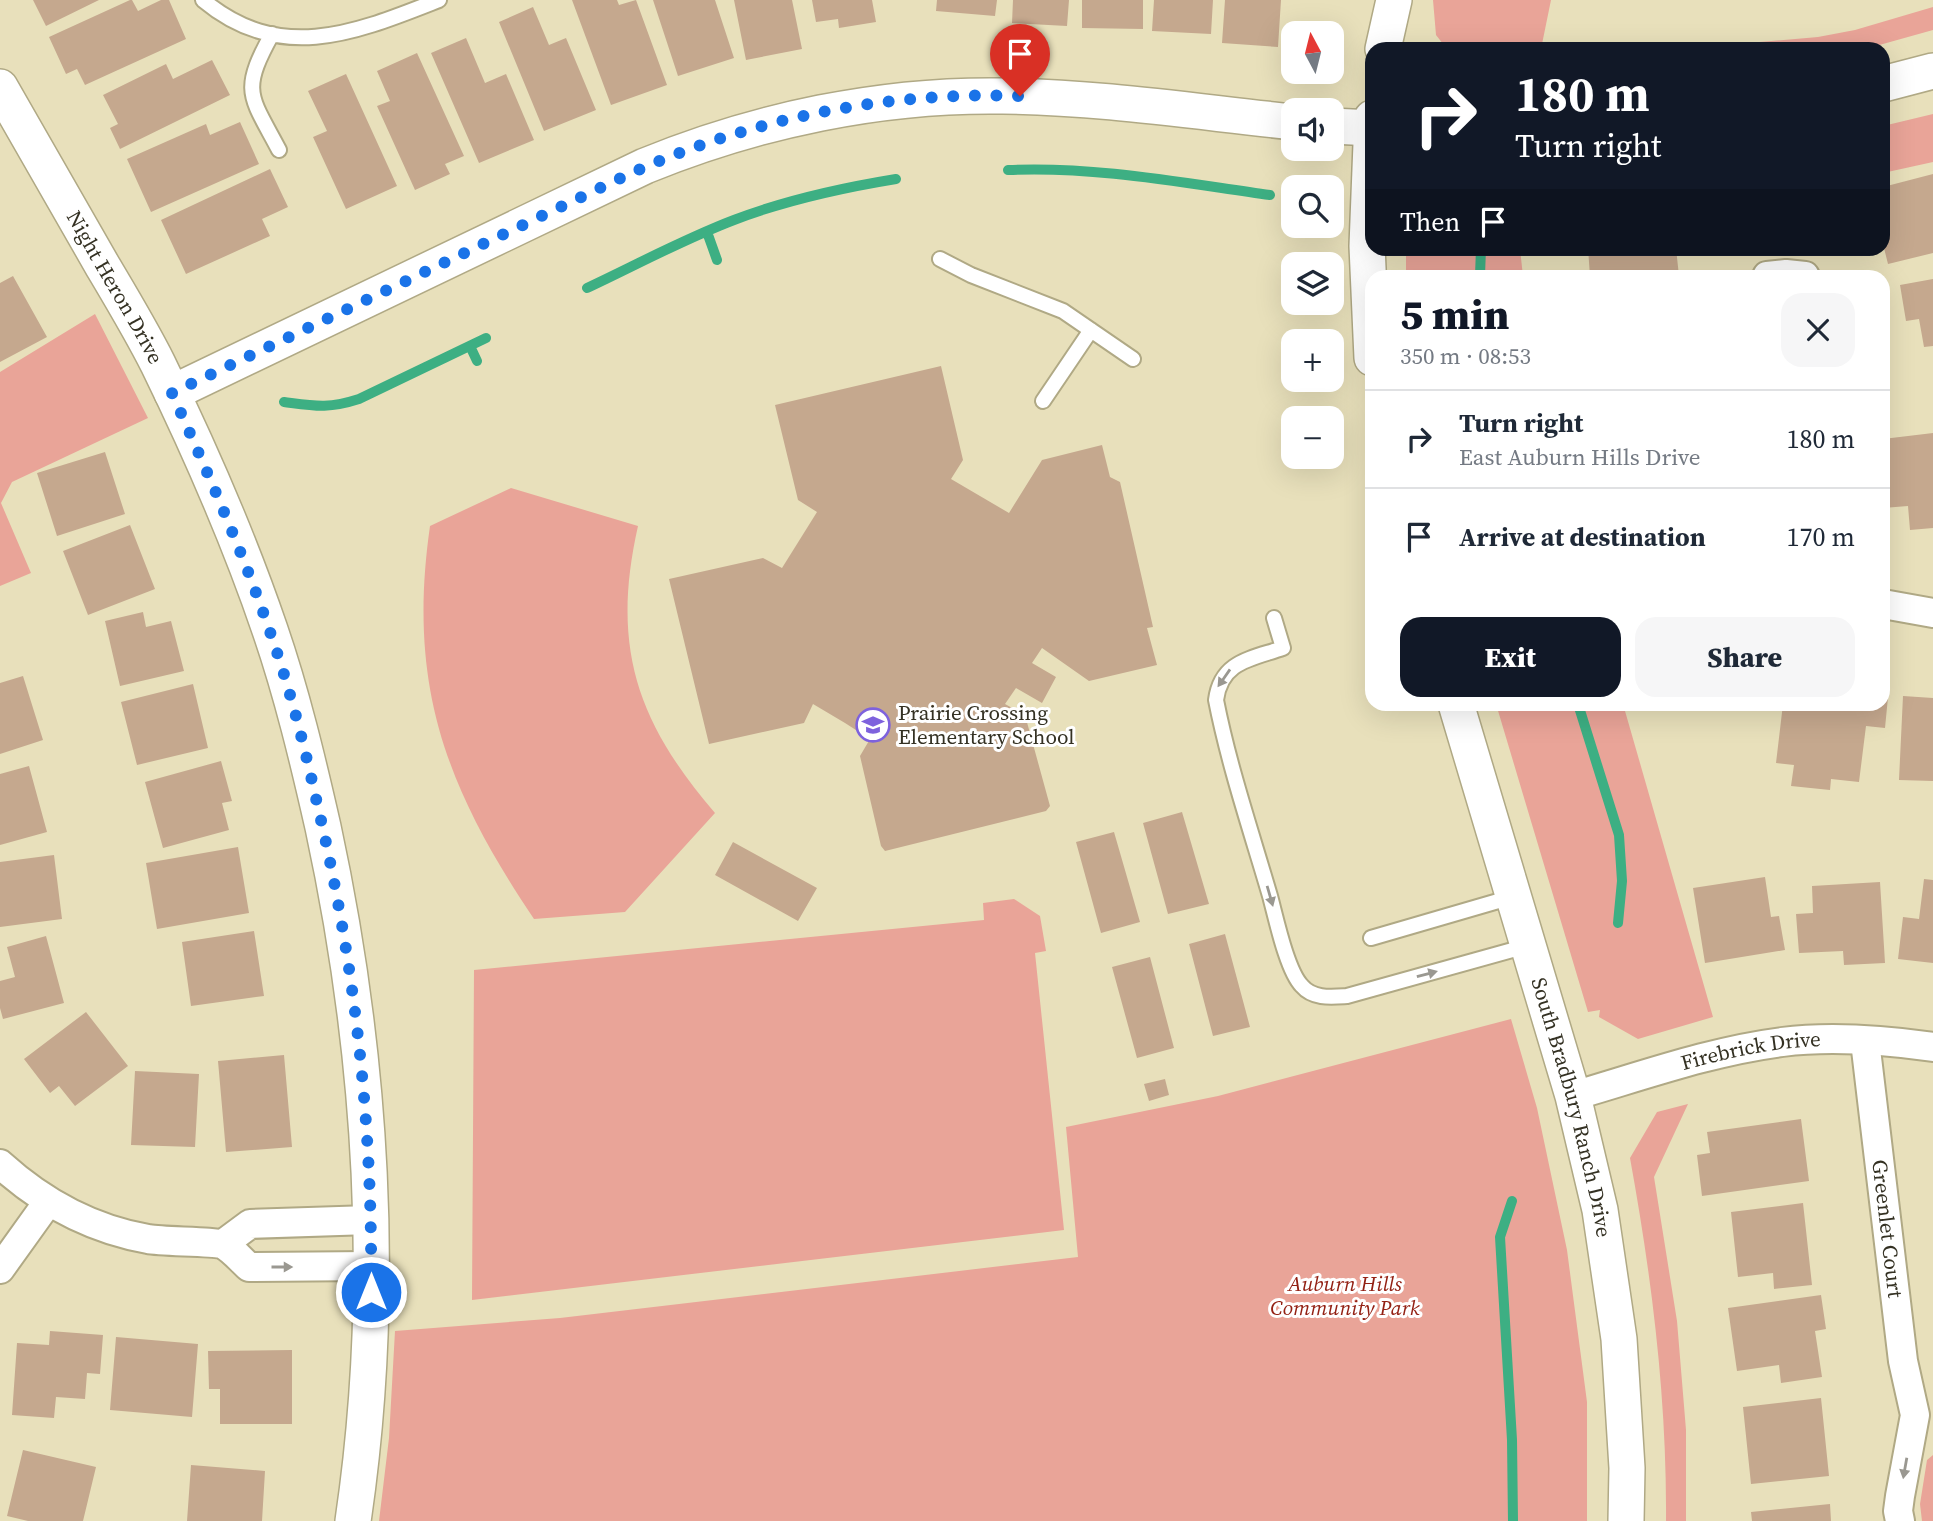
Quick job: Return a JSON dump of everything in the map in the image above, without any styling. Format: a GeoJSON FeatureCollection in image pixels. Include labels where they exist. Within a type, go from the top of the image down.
{"type":"FeatureCollection","features":[{"type":"Feature","properties":{"kind":"street"},"geometry":{"type":"LineString","coordinates":[[1385,42],[1394,0]]}},
{"type":"Feature","properties":{"kind":"street"},"geometry":{"type":"LineString","coordinates":[[1890,82],[1933,71]]}},
{"type":"Feature","properties":{"kind":"street","name":"Night Heron Drive"},"geometry":{"type":"LineString","coordinates":[[0,87],[115,287],[172,393],[254,585],[284,676],[309,769],[337,893],[357,1022],[367,1121],[371,1266],[366,1394],[353,1521]]}},
{"type":"Feature","properties":{"kind":"street"},"geometry":{"type":"LineString","coordinates":[[172,393],[645,166],[684,150],[813,114],[896,102],[1001,96],[1072,99],[1281,121]]}},
{"type":"Feature","properties":{"kind":"street"},"geometry":{"type":"LineString","coordinates":[[1344,125],[1365,124]]}},
{"type":"Feature","properties":{"kind":"street"},"geometry":{"type":"LineString","coordinates":[[1890,605],[1933,613]]}},
{"type":"Feature","properties":{"kind":"street","name":"South Bradbury Ranch Drive"},"geometry":{"type":"LineString","coordinates":[[1458,711],[1573,1096],[1600,1210],[1619,1339],[1627,1468],[1626,1521]]}},
{"type":"Feature","properties":{"kind":"street","name":"Firebrick Drive"},"geometry":{"type":"LineString","coordinates":[[1573,1096],[1757,1046],[1795,1041],[1865,1041],[1933,1047]]}},
{"type":"Feature","properties":{"kind":"street","name":"Greenlet Court"},"geometry":{"type":"LineString","coordinates":[[1865,1041],[1903,1362],[1924,1421],[1900,1496],[1900,1521]]}},
{"type":"Feature","properties":{"kind":"street"},"geometry":{"type":"LineString","coordinates":[[0,1164],[48,1202],[84,1221],[129,1235],[151,1240],[223,1244],[248,1267],[371,1266]]}},
{"type":"Feature","properties":{"kind":"street"},"geometry":{"type":"LineString","coordinates":[[0,1269],[48,1202]]}},
{"type":"Feature","properties":{"kind":"street"},"geometry":{"type":"LineString","coordinates":[[223,1244],[250,1224],[370,1220]]}},
{"type":"Feature","properties":{"kind":"lane"},"geometry":{"type":"LineString","coordinates":[[203,0],[233,20],[272,34],[316,38],[349,33],[439,0]]}},
{"type":"Feature","properties":{"kind":"lane"},"geometry":{"type":"LineString","coordinates":[[272,34],[257,61],[251,85],[256,106],[279,150]]}},
{"type":"Feature","properties":{"kind":"lane"},"geometry":{"type":"LineString","coordinates":[[940,259],[971,275],[1063,311],[1133,359]]}},
{"type":"Feature","properties":{"kind":"lane"},"geometry":{"type":"LineString","coordinates":[[1043,401],[1091,330]]}},
{"type":"Feature","properties":{"kind":"lane"},"geometry":{"type":"LineString","coordinates":[[1274,618],[1283,648],[1240,662],[1226,672],[1218,684],[1216,700],[1276,918],[1294,974],[1302,987],[1328,998],[1347,996],[1528,946]]}},
{"type":"Feature","properties":{"kind":"lane"},"geometry":{"type":"LineString","coordinates":[[1370,938],[1514,897]]}},
{"type":"Feature","properties":{"kind":"green space"},"geometry":{"type":"Polygon","coordinates":[[[1433,0],[1551,0],[1542,42],[1442,42],[1436,35],[1433,0]]]}},
{"type":"Feature","properties":{"kind":"green space"},"geometry":{"type":"Polygon","coordinates":[[[1933,7],[1933,30],[1890,42],[1759,42],[1818,37],[1855,30],[1933,7]]]}},
{"type":"Feature","properties":{"kind":"green space"},"geometry":{"type":"Polygon","coordinates":[[[1933,114],[1933,162],[1890,171],[1890,124],[1933,114]]]}},
{"type":"Feature","properties":{"kind":"green space"},"geometry":{"type":"Polygon","coordinates":[[[1406,256],[1521,256],[1522,270],[1406,270],[1406,256]]]}},
{"type":"Feature","properties":{"kind":"green space"},"geometry":{"type":"Polygon","coordinates":[[[95,314],[148,418],[12,482],[1,503],[31,573],[0,586],[0,372],[95,314]]]}},
{"type":"Feature","properties":{"kind":"green space"},"geometry":{"type":"Polygon","coordinates":[[[511,488],[638,526],[630,569],[628,609],[630,645],[637,680],[649,713],[666,746],[715,813],[625,912],[534,919],[477,825],[456,779],[440,733],[430,686],[424,636],[424,583],[430,526],[511,488]]]}},
{"type":"Feature","properties":{"kind":"green space"},"geometry":{"type":"Polygon","coordinates":[[[1498,711],[1625,711],[1713,1017],[1638,1039],[1599,1017],[1600,1010],[1588,1012],[1498,711]]]}},
{"type":"Feature","properties":{"kind":"green space"},"geometry":{"type":"Polygon","coordinates":[[[1014,899],[1040,916],[1046,951],[1035,953],[1064,1230],[472,1300],[474,970],[984,920],[983,903],[1014,899]]]}},
{"type":"Feature","properties":{"kind":"green space","name":"Auburn Hills Community Park"},"geometry":{"type":"Polygon","coordinates":[[[1511,1019],[1537,1108],[1567,1250],[1587,1402],[1587,1521],[379,1521],[389,1438],[395,1331],[560,1318],[1078,1257],[1066,1127],[1218,1096],[1511,1019]]]}},
{"type":"Feature","properties":{"kind":"green space"},"geometry":{"type":"Polygon","coordinates":[[[1688,1104],[1654,1177],[1677,1321],[1686,1430],[1686,1521],[1666,1521],[1664,1430],[1657,1339],[1630,1158],[1657,1112],[1688,1104]]]}},
{"type":"Feature","properties":{"kind":"green space"},"geometry":{"type":"Polygon","coordinates":[[[1933,1455],[1933,1521],[1922,1521],[1920,1504],[1927,1460],[1933,1455]]]}},
{"type":"Feature","properties":{"kind":"building"},"geometry":{"type":"Polygon","coordinates":[[[33,0],[99,0],[46,26],[33,0]]]}},
{"type":"Feature","properties":{"kind":"building"},"geometry":{"type":"Polygon","coordinates":[[[130,0],[138,11],[161,0],[169,0],[186,39],[85,85],[77,69],[66,74],[49,37],[130,0]]]}},
{"type":"Feature","properties":{"kind":"building"},"geometry":{"type":"Polygon","coordinates":[[[572,0],[617,0],[619,5],[636,0],[667,85],[611,105],[572,0]]]}},
{"type":"Feature","properties":{"kind":"building"},"geometry":{"type":"Polygon","coordinates":[[[653,0],[715,0],[734,58],[678,76],[653,0]]]}},
{"type":"Feature","properties":{"kind":"building"},"geometry":{"type":"Polygon","coordinates":[[[734,0],[792,0],[802,49],[746,60],[734,0]]]}},
{"type":"Feature","properties":{"kind":"building"},"geometry":{"type":"Polygon","coordinates":[[[812,0],[872,0],[876,22],[839,28],[838,19],[816,22],[812,0]]]}},
{"type":"Feature","properties":{"kind":"building"},"geometry":{"type":"Polygon","coordinates":[[[937,0],[997,0],[995,16],[936,11],[937,0]]]}},
{"type":"Feature","properties":{"kind":"building"},"geometry":{"type":"Polygon","coordinates":[[[1013,0],[1069,0],[1067,26],[1012,23],[1013,0]]]}},
{"type":"Feature","properties":{"kind":"building"},"geometry":{"type":"Polygon","coordinates":[[[1082,0],[1143,0],[1143,29],[1082,28],[1082,0]]]}},
{"type":"Feature","properties":{"kind":"building"},"geometry":{"type":"Polygon","coordinates":[[[1154,0],[1213,0],[1211,34],[1152,31],[1154,0]]]}},
{"type":"Feature","properties":{"kind":"building"},"geometry":{"type":"Polygon","coordinates":[[[1225,0],[1281,0],[1278,47],[1222,43],[1225,0]]]}},
{"type":"Feature","properties":{"kind":"building"},"geometry":{"type":"Polygon","coordinates":[[[533,7],[549,45],[566,38],[596,110],[544,131],[499,22],[533,7]]]}},
{"type":"Feature","properties":{"kind":"building"},"geometry":{"type":"Polygon","coordinates":[[[466,38],[485,83],[506,74],[534,140],[479,163],[431,53],[466,38]]]}},
{"type":"Feature","properties":{"kind":"building"},"geometry":{"type":"Polygon","coordinates":[[[417,53],[464,156],[445,164],[450,174],[415,190],[377,106],[390,101],[377,71],[417,53]]]}},
{"type":"Feature","properties":{"kind":"building"},"geometry":{"type":"Polygon","coordinates":[[[212,60],[230,95],[120,149],[110,128],[118,124],[103,95],[166,64],[173,79],[212,60]]]}},
{"type":"Feature","properties":{"kind":"building"},"geometry":{"type":"Polygon","coordinates":[[[346,74],[397,186],[346,209],[313,137],[327,131],[308,91],[346,74]]]}},
{"type":"Feature","properties":{"kind":"building"},"geometry":{"type":"Polygon","coordinates":[[[240,122],[259,164],[151,212],[127,159],[206,124],[210,135],[240,122]]]}},
{"type":"Feature","properties":{"kind":"building"},"geometry":{"type":"Polygon","coordinates":[[[270,169],[288,207],[262,219],[270,236],[186,274],[161,220],[270,169]]]}},
{"type":"Feature","properties":{"kind":"building"},"geometry":{"type":"Polygon","coordinates":[[[1933,174],[1933,253],[1888,264],[1886,256],[1890,256],[1890,185],[1933,174]]]}},
{"type":"Feature","properties":{"kind":"building"},"geometry":{"type":"Polygon","coordinates":[[[1589,256],[1677,256],[1678,270],[1590,270],[1589,256]]]}},
{"type":"Feature","properties":{"kind":"building"},"geometry":{"type":"Polygon","coordinates":[[[13,276],[47,337],[0,362],[0,283],[13,276]]]}},
{"type":"Feature","properties":{"kind":"building"},"geometry":{"type":"Polygon","coordinates":[[[1933,279],[1933,346],[1924,347],[1919,319],[1906,321],[1900,285],[1933,279]]]}},
{"type":"Feature","properties":{"kind":"building"},"geometry":{"type":"Polygon","coordinates":[[[941,366],[963,460],[951,479],[1009,513],[1042,460],[1102,445],[1110,477],[1120,482],[1153,627],[1147,628],[1157,665],[1089,681],[1042,648],[1032,663],[1056,677],[1042,703],[1016,688],[1005,704],[1025,715],[1050,806],[1046,811],[885,851],[881,846],[860,756],[870,739],[845,723],[813,704],[804,723],[709,744],[669,579],[763,558],[782,568],[817,512],[798,500],[775,405],[941,366]]]}},
{"type":"Feature","properties":{"kind":"building"},"geometry":{"type":"Polygon","coordinates":[[[1933,433],[1933,528],[1910,530],[1908,506],[1890,507],[1890,438],[1933,433]]]}},
{"type":"Feature","properties":{"kind":"building"},"geometry":{"type":"Polygon","coordinates":[[[105,452],[125,514],[57,536],[37,473],[105,452]]]}},
{"type":"Feature","properties":{"kind":"building"},"geometry":{"type":"Polygon","coordinates":[[[130,525],[155,589],[88,615],[63,551],[130,525]]]}},
{"type":"Feature","properties":{"kind":"building"},"geometry":{"type":"Polygon","coordinates":[[[143,612],[146,627],[171,621],[184,671],[120,686],[105,621],[143,612]]]}},
{"type":"Feature","properties":{"kind":"building"},"geometry":{"type":"Polygon","coordinates":[[[23,676],[43,740],[0,754],[0,683],[23,676]]]}},
{"type":"Feature","properties":{"kind":"building"},"geometry":{"type":"Polygon","coordinates":[[[193,684],[208,748],[137,765],[121,702],[193,684]]]}},
{"type":"Feature","properties":{"kind":"building"},"geometry":{"type":"Polygon","coordinates":[[[1903,696],[1933,698],[1933,781],[1899,780],[1903,696]]]}},
{"type":"Feature","properties":{"kind":"building"},"geometry":{"type":"Polygon","coordinates":[[[1782,711],[1887,711],[1885,728],[1866,726],[1859,782],[1831,779],[1830,790],[1791,786],[1794,765],[1776,763],[1782,711]]]}},
{"type":"Feature","properties":{"kind":"building"},"geometry":{"type":"Polygon","coordinates":[[[221,761],[232,801],[222,803],[229,830],[163,848],[145,782],[221,761]]]}},
{"type":"Feature","properties":{"kind":"building"},"geometry":{"type":"Polygon","coordinates":[[[29,766],[47,832],[0,845],[0,774],[29,766]]]}},
{"type":"Feature","properties":{"kind":"building"},"geometry":{"type":"Polygon","coordinates":[[[1182,812],[1209,904],[1168,914],[1143,823],[1182,812]]]}},
{"type":"Feature","properties":{"kind":"building"},"geometry":{"type":"Polygon","coordinates":[[[1114,832],[1140,922],[1101,933],[1076,842],[1114,832]]]}},
{"type":"Feature","properties":{"kind":"building"},"geometry":{"type":"Polygon","coordinates":[[[733,842],[817,888],[798,921],[715,875],[733,842]]]}},
{"type":"Feature","properties":{"kind":"building"},"geometry":{"type":"Polygon","coordinates":[[[238,847],[249,913],[157,929],[146,863],[238,847]]]}},
{"type":"Feature","properties":{"kind":"building"},"geometry":{"type":"Polygon","coordinates":[[[54,855],[62,919],[0,927],[0,862],[54,855]]]}},
{"type":"Feature","properties":{"kind":"building"},"geometry":{"type":"Polygon","coordinates":[[[1765,877],[1771,917],[1779,916],[1785,950],[1705,963],[1693,888],[1765,877]]]}},
{"type":"Feature","properties":{"kind":"building"},"geometry":{"type":"Polygon","coordinates":[[[1924,879],[1933,880],[1933,963],[1898,959],[1903,917],[1919,919],[1924,879]]]}},
{"type":"Feature","properties":{"kind":"building"},"geometry":{"type":"Polygon","coordinates":[[[1880,882],[1885,963],[1844,965],[1843,951],[1799,953],[1796,914],[1813,913],[1812,886],[1880,882]]]}},
{"type":"Feature","properties":{"kind":"building"},"geometry":{"type":"Polygon","coordinates":[[[254,931],[264,996],[191,1006],[182,942],[254,931]]]}},
{"type":"Feature","properties":{"kind":"building"},"geometry":{"type":"Polygon","coordinates":[[[1225,934],[1250,1027],[1213,1036],[1189,944],[1225,934]]]}},
{"type":"Feature","properties":{"kind":"building"},"geometry":{"type":"Polygon","coordinates":[[[46,936],[64,1003],[3,1019],[0,1008],[0,981],[15,977],[7,947],[46,936]]]}},
{"type":"Feature","properties":{"kind":"building"},"geometry":{"type":"Polygon","coordinates":[[[1150,957],[1174,1048],[1137,1058],[1112,967],[1150,957]]]}},
{"type":"Feature","properties":{"kind":"building"},"geometry":{"type":"Polygon","coordinates":[[[86,1012],[128,1066],[75,1106],[59,1086],[50,1093],[24,1059],[86,1012]]]}},
{"type":"Feature","properties":{"kind":"building"},"geometry":{"type":"Polygon","coordinates":[[[284,1055],[292,1147],[226,1152],[218,1061],[284,1055]]]}},
{"type":"Feature","properties":{"kind":"building"},"geometry":{"type":"Polygon","coordinates":[[[135,1071],[199,1074],[195,1147],[131,1145],[135,1071]]]}},
{"type":"Feature","properties":{"kind":"building"},"geometry":{"type":"Polygon","coordinates":[[[1165,1079],[1169,1095],[1149,1101],[1144,1084],[1165,1079]]]}},
{"type":"Feature","properties":{"kind":"building"},"geometry":{"type":"Polygon","coordinates":[[[1801,1119],[1809,1181],[1702,1196],[1697,1155],[1710,1153],[1707,1132],[1801,1119]]]}},
{"type":"Feature","properties":{"kind":"building"},"geometry":{"type":"Polygon","coordinates":[[[1803,1203],[1812,1285],[1774,1289],[1773,1273],[1738,1277],[1731,1212],[1803,1203]]]}},
{"type":"Feature","properties":{"kind":"building"},"geometry":{"type":"Polygon","coordinates":[[[1821,1295],[1826,1329],[1815,1331],[1822,1377],[1781,1383],[1779,1365],[1737,1371],[1728,1308],[1821,1295]]]}},
{"type":"Feature","properties":{"kind":"building"},"geometry":{"type":"Polygon","coordinates":[[[50,1331],[103,1335],[100,1374],[87,1373],[85,1399],[56,1397],[54,1418],[12,1415],[17,1343],[49,1345],[50,1331]]]}},
{"type":"Feature","properties":{"kind":"building"},"geometry":{"type":"Polygon","coordinates":[[[116,1337],[198,1344],[192,1417],[110,1410],[116,1337]]]}},
{"type":"Feature","properties":{"kind":"building"},"geometry":{"type":"Polygon","coordinates":[[[292,1350],[292,1424],[220,1424],[220,1389],[209,1389],[208,1351],[292,1350]]]}},
{"type":"Feature","properties":{"kind":"building"},"geometry":{"type":"Polygon","coordinates":[[[1821,1398],[1829,1476],[1751,1484],[1743,1407],[1821,1398]]]}},
{"type":"Feature","properties":{"kind":"building"},"geometry":{"type":"Polygon","coordinates":[[[23,1450],[96,1467],[83,1521],[28,1521],[7,1516],[23,1450]]]}},
{"type":"Feature","properties":{"kind":"building"},"geometry":{"type":"Polygon","coordinates":[[[191,1465],[265,1471],[262,1521],[187,1521],[191,1465]]]}},
{"type":"Feature","properties":{"kind":"building"},"geometry":{"type":"Polygon","coordinates":[[[1830,1504],[1831,1521],[1752,1521],[1751,1512],[1830,1504]]]}},
{"type":"Feature","properties":{"kind":"waterway"},"geometry":{"type":"LineString","coordinates":[[1008,170],[1107,173],[1270,195]]}},
{"type":"Feature","properties":{"kind":"waterway"},"geometry":{"type":"LineString","coordinates":[[587,288],[734,220],[814,195],[896,179]]}},
{"type":"Feature","properties":{"kind":"waterway"},"geometry":{"type":"LineString","coordinates":[[707,232],[717,260]]}},
{"type":"Feature","properties":{"kind":"waterway"},"geometry":{"type":"LineString","coordinates":[[1480,270],[1481,256]]}},
{"type":"Feature","properties":{"kind":"waterway"},"geometry":{"type":"LineString","coordinates":[[284,402],[321,406],[359,399],[486,338]]}},
{"type":"Feature","properties":{"kind":"waterway"},"geometry":{"type":"LineString","coordinates":[[470,346],[477,361]]}},
{"type":"Feature","properties":{"kind":"waterway"},"geometry":{"type":"LineString","coordinates":[[1580,711],[1619,835],[1622,881],[1618,923]]}},
{"type":"Feature","properties":{"kind":"waterway"},"geometry":{"type":"LineString","coordinates":[[1512,1201],[1500,1237],[1512,1440],[1513,1521]]}},
{"type":"Feature","properties":{"kind":"place","name":"Prairie Crossing Elementary School"},"geometry":{"type":"Point","coordinates":[873,725]}},
{"type":"Feature","properties":{"kind":"route"},"geometry":{"type":"LineString","coordinates":[[371,1292],[369,1171],[363,1072],[337,893],[328,852],[309,769],[270,631],[236,539],[172,393],[645,166],[684,150],[813,114],[896,102],[1020,96]]}}]}
